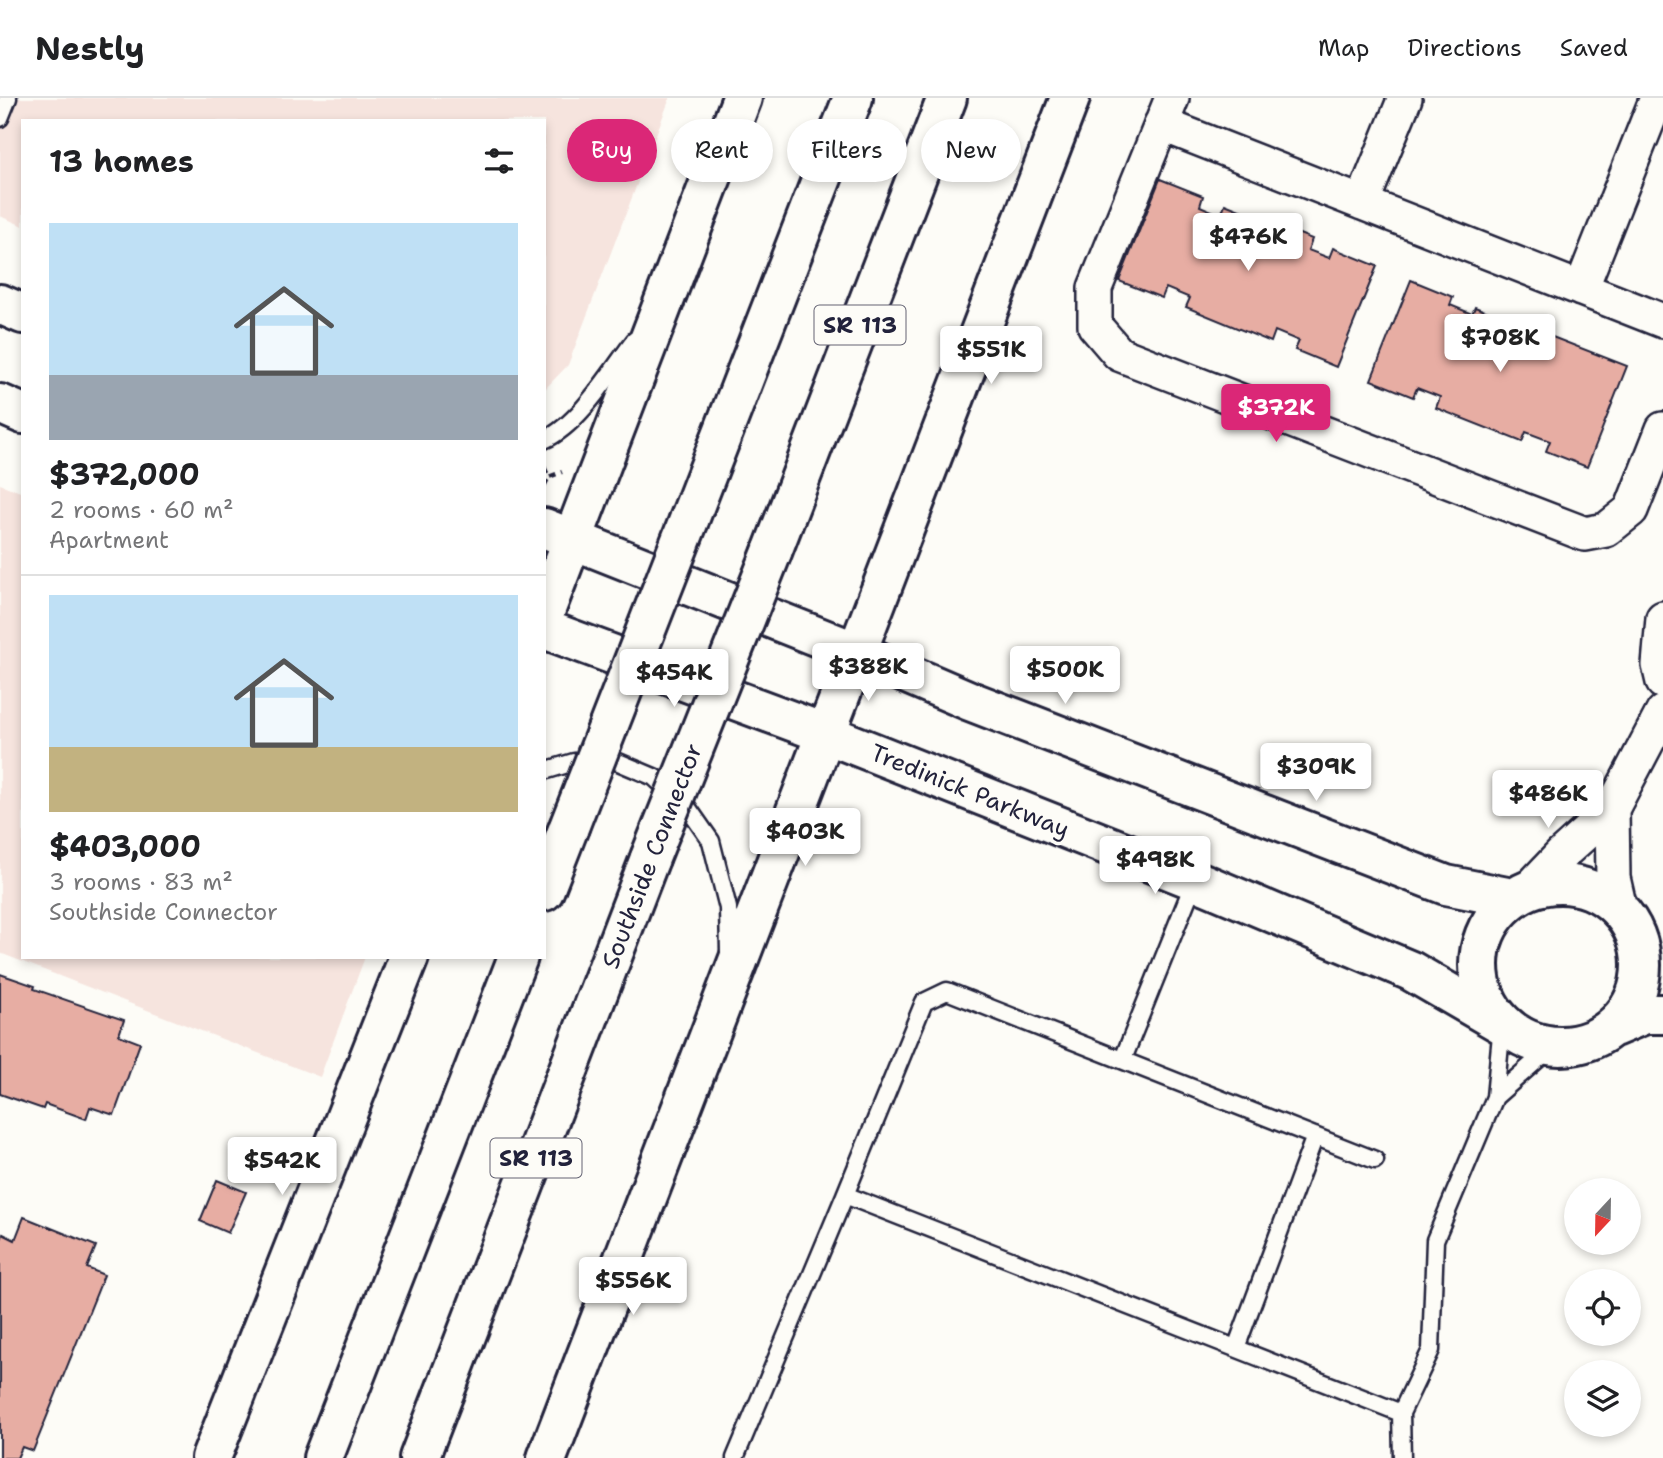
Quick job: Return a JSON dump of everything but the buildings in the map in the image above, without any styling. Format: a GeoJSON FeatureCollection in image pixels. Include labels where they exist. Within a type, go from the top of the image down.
{"type":"FeatureCollection","features":[{"type":"Feature","properties":{"kind":"main road"},"geometry":{"type":"LineString","coordinates":[[546,603],[558,534],[662,305],[741,98]]}},
{"type":"Feature","properties":{"kind":"main road"},"geometry":{"type":"LineString","coordinates":[[546,886],[853,98]]}},
{"type":"Feature","properties":{"kind":"main road","name":"Southside Connector"},"geometry":{"type":"LineString","coordinates":[[419,1458],[947,98]]}},
{"type":"Feature","properties":{"kind":"main road"},"geometry":{"type":"LineString","coordinates":[[547,1458],[1070,98]]}},
{"type":"Feature","properties":{"kind":"main road"},"geometry":{"type":"LineString","coordinates":[[0,304],[21,313]]}},
{"type":"Feature","properties":{"kind":"main road"},"geometry":{"type":"LineString","coordinates":[[0,404],[21,413]]}},
{"type":"Feature","properties":{"kind":"main road"},"geometry":{"type":"LineString","coordinates":[[558,534],[856,652],[983,706],[1446,885],[1518,896]]}},
{"type":"Feature","properties":{"kind":"main road","name":"Tredinick Parkway"},"geometry":{"type":"LineString","coordinates":[[546,630],[824,733],[1195,880],[1411,971],[1502,1024]]}},
{"type":"Feature","properties":{"kind":"main road"},"geometry":{"type":"LineString","coordinates":[[1614,1027],[1628,1010],[1637,991],[1642,969],[1651,959],[1619,909],[1603,896],[1585,887],[1564,883],[1543,885],[1518,896],[1495,915],[1483,936],[1478,960],[1480,983],[1488,1006],[1502,1024],[1527,1039],[1553,1046],[1574,1045],[1595,1039],[1614,1027],[1645,1014],[1663,1014]]}},
{"type":"Feature","properties":{"kind":"main road"},"geometry":{"type":"LineString","coordinates":[[211,1458],[408,959]]}},
{"type":"Feature","properties":{"kind":"main road"},"geometry":{"type":"LineString","coordinates":[[323,1458],[517,959]]}},
{"type":"Feature","properties":{"kind":"street"},"geometry":{"type":"LineString","coordinates":[[1362,203],[1405,98]]}},
{"type":"Feature","properties":{"kind":"street"},"geometry":{"type":"LineString","coordinates":[[1581,289],[1657,98]]}},
{"type":"Feature","properties":{"kind":"street"},"geometry":{"type":"LineString","coordinates":[[1663,321],[1362,203],[1167,111],[1095,288],[1095,326],[1119,354],[1585,534],[1606,530],[1631,510],[1663,429]]}},
{"type":"Feature","properties":{"kind":"street"},"geometry":{"type":"LineString","coordinates":[[1663,618],[1659,665],[1663,682]]}},
{"type":"Feature","properties":{"kind":"street"},"geometry":{"type":"LineString","coordinates":[[1518,896],[1612,809],[1663,712]]}},
{"type":"Feature","properties":{"kind":"street"},"geometry":{"type":"LineString","coordinates":[[1612,809],[1613,878],[1619,909]]}},
{"type":"Feature","properties":{"kind":"lane"},"geometry":{"type":"LineString","coordinates":[[0,118],[8,98]]}},
{"type":"Feature","properties":{"kind":"lane"},"geometry":{"type":"LineString","coordinates":[[546,439],[574,418],[662,305]]}},
{"type":"Feature","properties":{"kind":"lane"},"geometry":{"type":"LineString","coordinates":[[546,770],[574,762],[616,761],[654,776],[688,808],[711,841],[728,908],[729,982]]}},
{"type":"Feature","properties":{"kind":"lane"},"geometry":{"type":"LineString","coordinates":[[1123,1059],[1195,880]]}},
{"type":"Feature","properties":{"kind":"lane"},"geometry":{"type":"LineString","coordinates":[[735,1458],[924,1002],[947,991],[1375,1160]]}},
{"type":"Feature","properties":{"kind":"lane"},"geometry":{"type":"LineString","coordinates":[[1402,1458],[1401,1413],[1431,1350],[1435,1240],[1495,1097],[1502,1024]]}},
{"type":"Feature","properties":{"kind":"lane"},"geometry":{"type":"LineString","coordinates":[[1495,1097],[1553,1046]]}},
{"type":"Feature","properties":{"kind":"lane"},"geometry":{"type":"LineString","coordinates":[[1236,1348],[1315,1136]]}},
{"type":"Feature","properties":{"kind":"lane"},"geometry":{"type":"LineString","coordinates":[[845,1195],[1401,1413]]}},
{"type":"Feature","properties":{"kind":"path"},"geometry":{"type":"LineString","coordinates":[[546,482],[549,477]]}},
{"type":"Feature","properties":{"kind":"shaded area"},"geometry":{"type":"Polygon","coordinates":[[[0,98],[670,98],[657,132],[657,119],[567,119],[567,182],[638,182],[568,365],[546,388],[546,119],[21,119],[21,225],[0,216],[0,98]]]}},
{"type":"Feature","properties":{"kind":"shaded area"},"geometry":{"type":"Polygon","coordinates":[[[0,484],[21,492],[21,959],[364,959],[320,1077],[0,953],[0,484]]]}}]}
